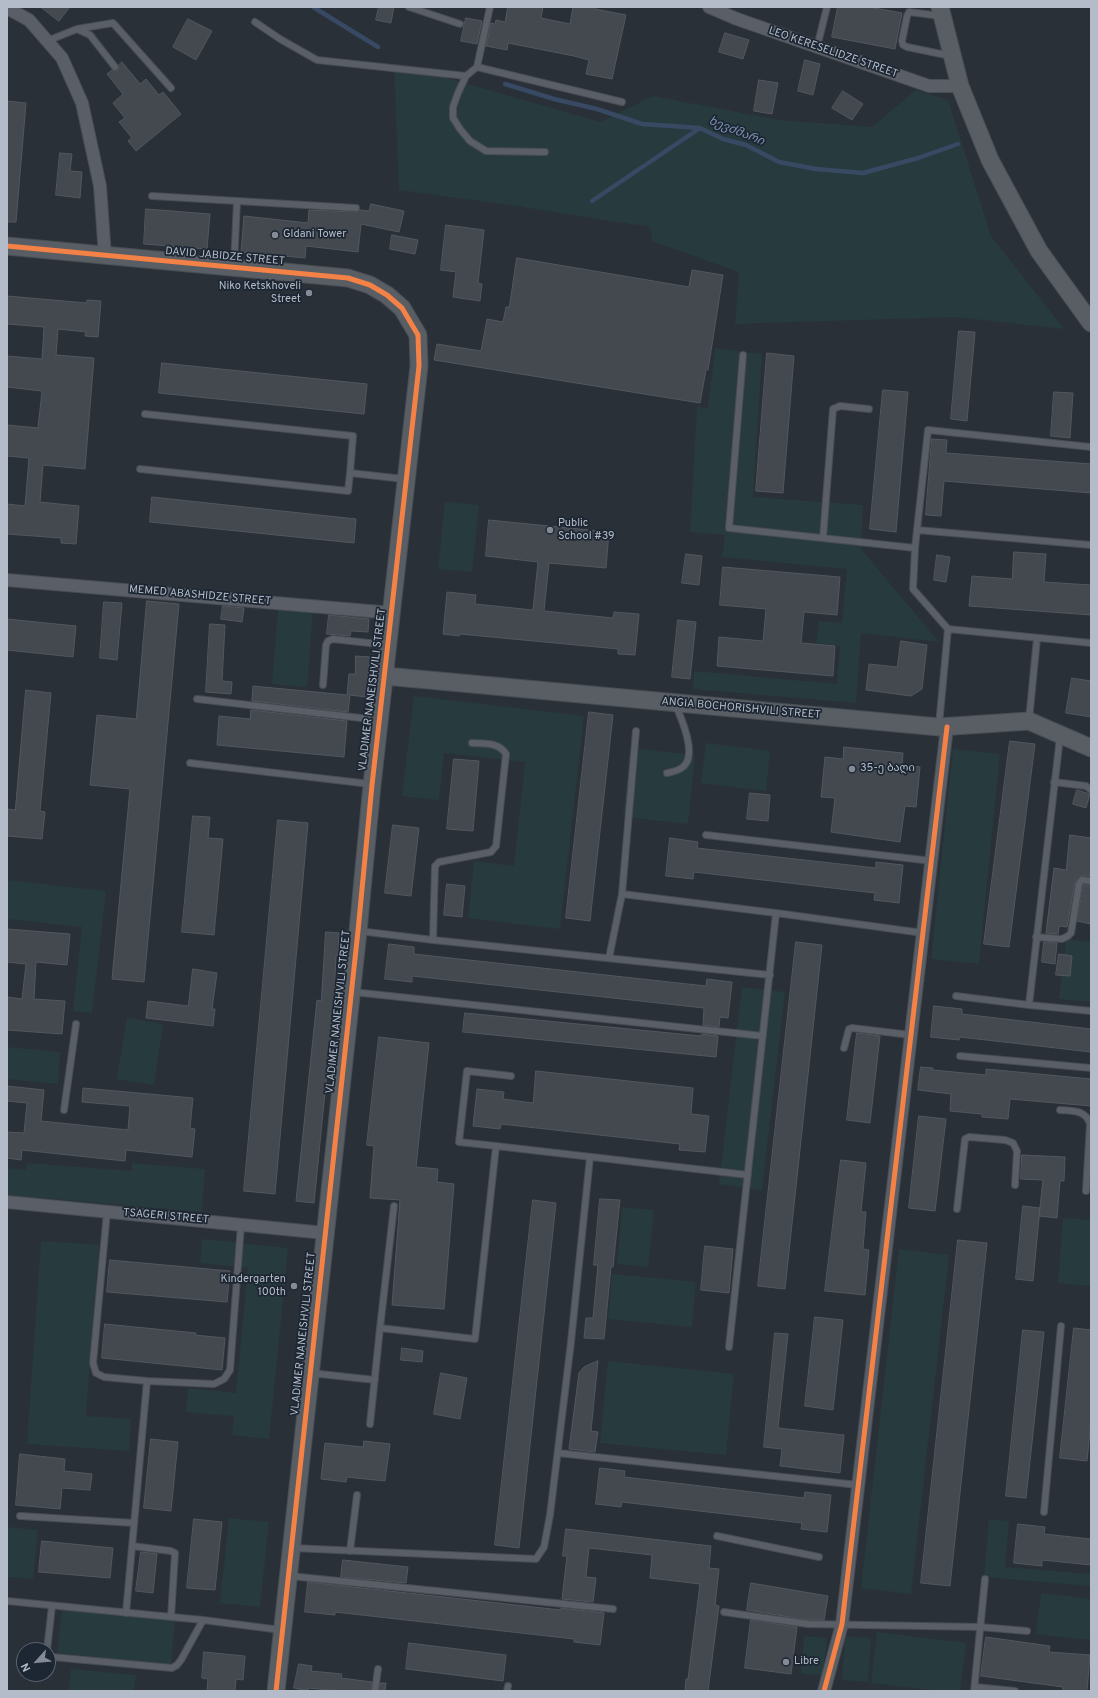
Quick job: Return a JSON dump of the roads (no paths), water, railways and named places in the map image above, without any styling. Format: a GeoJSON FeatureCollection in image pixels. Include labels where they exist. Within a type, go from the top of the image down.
{"type":"FeatureCollection","features":[{"type":"Feature","properties":{"kind":"street","name":"LEO KERESELIDZE STREET"},"geometry":{"type":"LineString","coordinates":[[709,7],[737,19],[929,86],[960,86]]}},
{"type":"Feature","properties":{"kind":"street"},"geometry":{"type":"LineString","coordinates":[[7,8],[29,20],[62,58],[82,103],[100,186],[105,256]]}},
{"type":"Feature","properties":{"kind":"street"},"geometry":{"type":"LineString","coordinates":[[941,12],[960,86],[990,160],[1039,251],[1091,323]]}},
{"type":"Feature","properties":{"kind":"street","name":"DAVID JABIDZE STREET"},"geometry":{"type":"LineString","coordinates":[[7,246],[348,278],[370,285],[387,295],[402,308],[418,335]]}},
{"type":"Feature","properties":{"kind":"street","name":"VLADIMER NANEISHVILI STREET"},"geometry":{"type":"LineString","coordinates":[[276,1691],[358,931],[372,785],[419,366],[418,335]]}},
{"type":"Feature","properties":{"kind":"street","name":"MEMED ABASHIDZE STREET"},"geometry":{"type":"LineString","coordinates":[[7,580],[392,613]]}},
{"type":"Feature","properties":{"kind":"street","name":"ANGIA BOCHORISHVILI STREET"},"geometry":{"type":"LineString","coordinates":[[385,676],[943,727],[1029,721],[1091,748]]}},
{"type":"Feature","properties":{"kind":"street"},"geometry":{"type":"LineString","coordinates":[[824,1691],[842,1624],[932,861],[943,727]]}},
{"type":"Feature","properties":{"kind":"street","name":"TSAGERI STREET"},"geometry":{"type":"LineString","coordinates":[[7,1202],[325,1233]]}},
{"type":"Feature","properties":{"kind":"lane"},"geometry":{"type":"LineString","coordinates":[[409,7],[460,24]]}},
{"type":"Feature","properties":{"kind":"lane"},"geometry":{"type":"LineString","coordinates":[[490,7],[477,67],[466,76],[458,93],[453,118],[470,140],[486,151],[544,152]]}},
{"type":"Feature","properties":{"kind":"lane"},"geometry":{"type":"LineString","coordinates":[[817,47],[826,7]]}},
{"type":"Feature","properties":{"kind":"lane"},"geometry":{"type":"LineString","coordinates":[[941,12],[910,12],[907,16],[902,41],[903,45],[907,47],[952,56]]}},
{"type":"Feature","properties":{"kind":"lane"},"geometry":{"type":"LineString","coordinates":[[255,22],[280,39],[318,60],[466,76]]}},
{"type":"Feature","properties":{"kind":"lane"},"geometry":{"type":"LineString","coordinates":[[47,41],[76,29],[113,23],[171,88]]}},
{"type":"Feature","properties":{"kind":"lane"},"geometry":{"type":"LineString","coordinates":[[76,29],[90,35],[115,68]]}},
{"type":"Feature","properties":{"kind":"lane"},"geometry":{"type":"LineString","coordinates":[[477,67],[622,102]]}},
{"type":"Feature","properties":{"kind":"lane"},"geometry":{"type":"LineString","coordinates":[[152,196],[356,208]]}},
{"type":"Feature","properties":{"kind":"lane"},"geometry":{"type":"LineString","coordinates":[[234,268],[237,201]]}},
{"type":"Feature","properties":{"kind":"lane"},"geometry":{"type":"LineString","coordinates":[[743,355],[729,528],[915,548]]}},
{"type":"Feature","properties":{"kind":"lane"},"geometry":{"type":"LineString","coordinates":[[823,538],[833,409],[840,406],[869,409]]}},
{"type":"Feature","properties":{"kind":"lane"},"geometry":{"type":"LineString","coordinates":[[140,469],[348,491],[354,436],[145,414]]}},
{"type":"Feature","properties":{"kind":"lane"},"geometry":{"type":"LineString","coordinates":[[1091,447],[928,430],[915,548],[913,589],[948,629],[1091,643]]}},
{"type":"Feature","properties":{"kind":"lane"},"geometry":{"type":"LineString","coordinates":[[350,473],[406,480]]}},
{"type":"Feature","properties":{"kind":"lane"},"geometry":{"type":"LineString","coordinates":[[917,530],[1091,545]]}},
{"type":"Feature","properties":{"kind":"lane"},"geometry":{"type":"LineString","coordinates":[[943,727],[948,629]]}},
{"type":"Feature","properties":{"kind":"lane"},"geometry":{"type":"LineString","coordinates":[[1029,721],[1037,638]]}},
{"type":"Feature","properties":{"kind":"lane"},"geometry":{"type":"LineString","coordinates":[[323,685],[326,645],[328,641],[333,639],[388,645]]}},
{"type":"Feature","properties":{"kind":"lane"},"geometry":{"type":"LineString","coordinates":[[197,699],[380,720]]}},
{"type":"Feature","properties":{"kind":"lane"},"geometry":{"type":"LineString","coordinates":[[667,773],[677,771],[685,766],[688,757],[687,737],[684,724],[674,702]]}},
{"type":"Feature","properties":{"kind":"lane"},"geometry":{"type":"LineString","coordinates":[[609,958],[622,894],[636,731]]}},
{"type":"Feature","properties":{"kind":"lane"},"geometry":{"type":"LineString","coordinates":[[1029,1005],[1060,734]]}},
{"type":"Feature","properties":{"kind":"lane"},"geometry":{"type":"LineString","coordinates":[[433,940],[435,866],[439,862],[491,852],[496,846],[506,754],[503,748],[498,745],[472,744]]}},
{"type":"Feature","properties":{"kind":"lane"},"geometry":{"type":"LineString","coordinates":[[190,763],[372,785]]}},
{"type":"Feature","properties":{"kind":"lane"},"geometry":{"type":"LineString","coordinates":[[1054,782],[1086,786],[1091,790]]}},
{"type":"Feature","properties":{"kind":"lane"},"geometry":{"type":"LineString","coordinates":[[706,835],[932,861]]}},
{"type":"Feature","properties":{"kind":"lane"},"geometry":{"type":"LineString","coordinates":[[1036,937],[1062,939],[1068,936],[1073,930],[1079,884],[1082,880],[1091,881]]}},
{"type":"Feature","properties":{"kind":"lane"},"geometry":{"type":"LineString","coordinates":[[622,894],[923,933]]}},
{"type":"Feature","properties":{"kind":"lane"},"geometry":{"type":"LineString","coordinates":[[729,1347],[776,913]]}},
{"type":"Feature","properties":{"kind":"lane"},"geometry":{"type":"LineString","coordinates":[[358,931],[770,975]]}},
{"type":"Feature","properties":{"kind":"lane"},"geometry":{"type":"LineString","coordinates":[[351,991],[763,1036]]}},
{"type":"Feature","properties":{"kind":"lane"},"geometry":{"type":"LineString","coordinates":[[956,996],[1091,1012]]}},
{"type":"Feature","properties":{"kind":"lane"},"geometry":{"type":"LineString","coordinates":[[64,1110],[76,1024]]}},
{"type":"Feature","properties":{"kind":"lane"},"geometry":{"type":"LineString","coordinates":[[844,1048],[846,1034],[849,1029],[852,1028],[911,1035]]}},
{"type":"Feature","properties":{"kind":"lane"},"geometry":{"type":"LineString","coordinates":[[960,1056],[1091,1068]]}},
{"type":"Feature","properties":{"kind":"lane"},"geometry":{"type":"LineString","coordinates":[[511,1076],[467,1071],[460,1142],[748,1175]]}},
{"type":"Feature","properties":{"kind":"lane"},"geometry":{"type":"LineString","coordinates":[[1060,1110],[1081,1112],[1088,1118],[1090,1124],[1086,1191]]}},
{"type":"Feature","properties":{"kind":"lane"},"geometry":{"type":"LineString","coordinates":[[956,1209],[965,1139],[969,1137],[1005,1140],[1012,1143],[1017,1151],[1015,1185]]}},
{"type":"Feature","properties":{"kind":"lane"},"geometry":{"type":"LineString","coordinates":[[380,1328],[475,1339],[496,1146]]}},
{"type":"Feature","properties":{"kind":"lane"},"geometry":{"type":"LineString","coordinates":[[291,1548],[536,1560],[544,1547],[550,1515],[572,1342],[590,1157]]}},
{"type":"Feature","properties":{"kind":"lane"},"geometry":{"type":"LineString","coordinates":[[370,1424],[394,1206]]}},
{"type":"Feature","properties":{"kind":"lane"},"geometry":{"type":"LineString","coordinates":[[107,1212],[93,1363],[96,1373],[104,1377],[147,1381],[214,1384],[224,1379],[230,1370],[241,1225]]}},
{"type":"Feature","properties":{"kind":"lane"},"geometry":{"type":"LineString","coordinates":[[1044,1512],[1061,1326]]}},
{"type":"Feature","properties":{"kind":"lane"},"geometry":{"type":"LineString","coordinates":[[310,1373],[375,1380]]}},
{"type":"Feature","properties":{"kind":"lane"},"geometry":{"type":"LineString","coordinates":[[126,1613],[147,1381]]}},
{"type":"Feature","properties":{"kind":"lane"},"geometry":{"type":"LineString","coordinates":[[558,1453],[858,1485]]}},
{"type":"Feature","properties":{"kind":"lane"},"geometry":{"type":"LineString","coordinates":[[350,1551],[357,1495]]}},
{"type":"Feature","properties":{"kind":"lane"},"geometry":{"type":"LineString","coordinates":[[20,1516],[134,1522]]}},
{"type":"Feature","properties":{"kind":"lane"},"geometry":{"type":"LineString","coordinates":[[717,1536],[819,1557]]}},
{"type":"Feature","properties":{"kind":"lane"},"geometry":{"type":"LineString","coordinates":[[132,1546],[171,1551],[175,1553],[176,1557],[171,1617]]}},
{"type":"Feature","properties":{"kind":"lane"},"geometry":{"type":"LineString","coordinates":[[288,1576],[613,1609]]}},
{"type":"Feature","properties":{"kind":"lane"},"geometry":{"type":"LineString","coordinates":[[985,1579],[974,1689],[1016,1691]]}},
{"type":"Feature","properties":{"kind":"lane"},"geometry":{"type":"LineString","coordinates":[[7,1601],[203,1620],[282,1630]]}},
{"type":"Feature","properties":{"kind":"lane"},"geometry":{"type":"LineString","coordinates":[[48,1642],[52,1606]]}},
{"type":"Feature","properties":{"kind":"lane"},"geometry":{"type":"LineString","coordinates":[[724,1612],[808,1624],[980,1626],[1027,1631]]}},
{"type":"Feature","properties":{"kind":"lane"},"geometry":{"type":"LineString","coordinates":[[56,1657],[172,1668],[181,1660],[203,1620]]}},
{"type":"Feature","properties":{"kind":"lane"},"geometry":{"type":"LineString","coordinates":[[375,1691],[378,1670]]}},
{"type":"Feature","properties":{"kind":"waterway","name":"ხევძმარი"},"geometry":{"type":"LineString","coordinates":[[313,7],[378,47]]}},
{"type":"Feature","properties":{"kind":"waterway","name":"ხევძმარი"},"geometry":{"type":"LineString","coordinates":[[505,84],[554,99],[597,109],[642,124],[700,128],[723,139],[746,145],[779,162],[816,169],[863,173],[918,158],[958,144]]}},
{"type":"Feature","properties":{"kind":"waterway"},"geometry":{"type":"LineString","coordinates":[[592,201],[700,128]]}},
{"type":"Feature","properties":{"kind":"place","name":"Gldani Tower"},"geometry":{"type":"Point","coordinates":[275,235]}},
{"type":"Feature","properties":{"kind":"place","name":"Niko Ketskhoveli Street"},"geometry":{"type":"Point","coordinates":[309,293]}},
{"type":"Feature","properties":{"kind":"place","name":"Public School #39"},"geometry":{"type":"Point","coordinates":[550,530]}},
{"type":"Feature","properties":{"kind":"place","name":"35-ე ბაღი"},"geometry":{"type":"Point","coordinates":[852,769]}},
{"type":"Feature","properties":{"kind":"place","name":"Kindergarten 100th"},"geometry":{"type":"Point","coordinates":[294,1286]}},
{"type":"Feature","properties":{"kind":"place","name":"Libre"},"geometry":{"type":"Point","coordinates":[786,1662]}}]}
